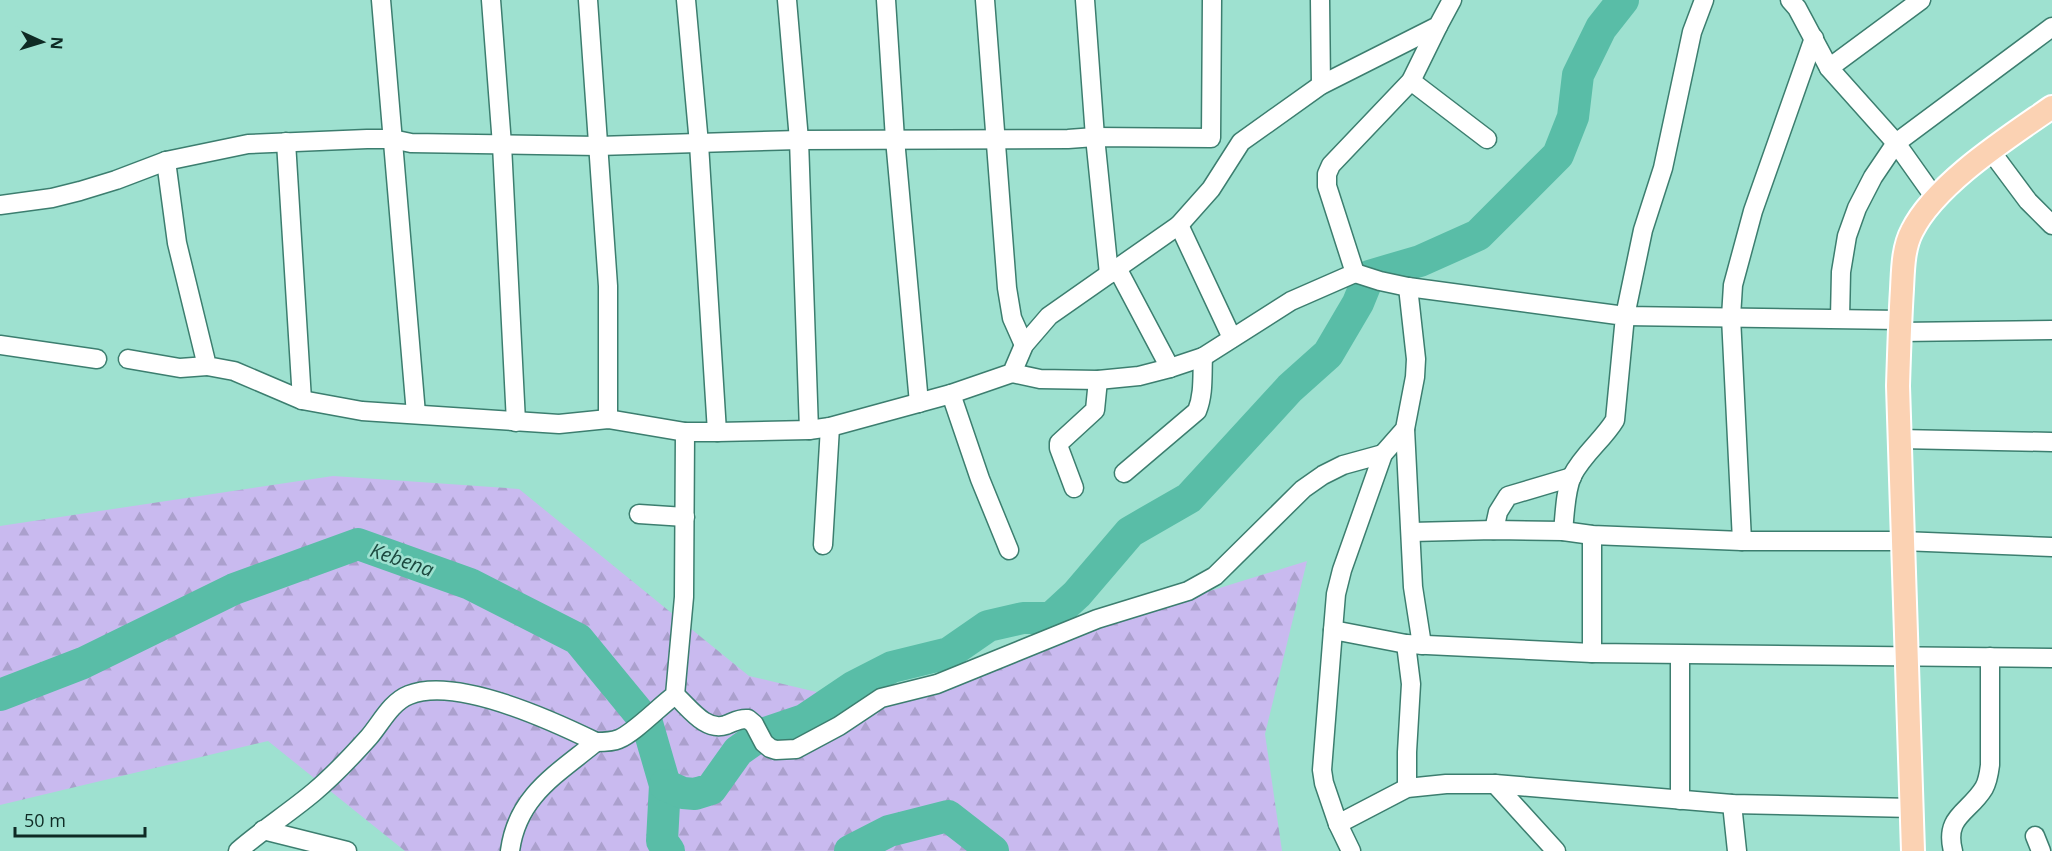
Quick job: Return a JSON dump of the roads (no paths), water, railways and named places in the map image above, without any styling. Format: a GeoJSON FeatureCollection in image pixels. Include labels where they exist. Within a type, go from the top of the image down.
{"type":"FeatureCollection","features":[{"type":"Feature","properties":{"kind":"main road"},"geometry":{"type":"LineString","coordinates":[[1913,851],[1898,386],[1904,266],[1908,243],[1912,231],[1935,198],[1990,150],[2052,107]]}},
{"type":"Feature","properties":{"kind":"street"},"geometry":{"type":"LineString","coordinates":[[381,0],[416,414]]}},
{"type":"Feature","properties":{"kind":"street"},"geometry":{"type":"LineString","coordinates":[[491,0],[502,145],[516,422]]}},
{"type":"Feature","properties":{"kind":"street"},"geometry":{"type":"LineString","coordinates":[[588,0],[608,286],[608,419]]}},
{"type":"Feature","properties":{"kind":"street"},"geometry":{"type":"LineString","coordinates":[[686,0],[699,144],[717,432]]}},
{"type":"Feature","properties":{"kind":"street"},"geometry":{"type":"LineString","coordinates":[[787,0],[799,140],[809,430]]}},
{"type":"Feature","properties":{"kind":"street"},"geometry":{"type":"LineString","coordinates":[[886,0],[895,139],[919,403]]}},
{"type":"Feature","properties":{"kind":"street"},"geometry":{"type":"LineString","coordinates":[[985,0],[1007,288],[1012,318],[1024,345]]}},
{"type":"Feature","properties":{"kind":"street"},"geometry":{"type":"LineString","coordinates":[[1085,0],[1095,137],[1113,271],[1170,368]]}},
{"type":"Feature","properties":{"kind":"street"},"geometry":{"type":"LineString","coordinates":[[1211,138],[1212,0]]}},
{"type":"Feature","properties":{"kind":"street"},"geometry":{"type":"LineString","coordinates":[[1320,0],[1321,85]]}},
{"type":"Feature","properties":{"kind":"street"},"geometry":{"type":"LineString","coordinates":[[1366,277],[1327,186],[1328,174],[1331,165],[1411,81],[1452,0]]}},
{"type":"Feature","properties":{"kind":"street"},"geometry":{"type":"LineString","coordinates":[[1563,531],[1572,477],[1583,459],[1615,420],[1625,316],[1643,230],[1663,168],[1692,32],[1704,0]]}},
{"type":"Feature","properties":{"kind":"street"},"geometry":{"type":"LineString","coordinates":[[1829,68],[1921,0]]}},
{"type":"Feature","properties":{"kind":"street"},"geometry":{"type":"LineString","coordinates":[[1796,3],[1829,68],[1896,143],[1935,198]]}},
{"type":"Feature","properties":{"kind":"street"},"geometry":{"type":"LineString","coordinates":[[1012,373],[1024,345],[1049,316],[1179,225],[1211,189],[1241,142],[1321,85],[1438,26]]}},
{"type":"Feature","properties":{"kind":"street"},"geometry":{"type":"LineString","coordinates":[[1840,318],[1841,272],[1850,226],[1873,177],[1896,143],[2052,27]]}},
{"type":"Feature","properties":{"kind":"street"},"geometry":{"type":"LineString","coordinates":[[1742,541],[1731,317],[1733,285],[1753,210],[1814,38]]}},
{"type":"Feature","properties":{"kind":"street"},"geometry":{"type":"LineString","coordinates":[[1411,81],[1487,139]]}},
{"type":"Feature","properties":{"kind":"street"},"geometry":{"type":"LineString","coordinates":[[0,205],[52,198],[94,187],[166,162],[248,144],[286,142],[392,139],[411,143],[598,146],[799,140],[1095,137],[1211,138],[1241,142]]}},
{"type":"Feature","properties":{"kind":"street"},"geometry":{"type":"LineString","coordinates":[[286,142],[302,400]]}},
{"type":"Feature","properties":{"kind":"street"},"geometry":{"type":"LineString","coordinates":[[1990,150],[2028,201],[2052,225]]}},
{"type":"Feature","properties":{"kind":"street"},"geometry":{"type":"LineString","coordinates":[[166,162],[177,243],[207,366]]}},
{"type":"Feature","properties":{"kind":"street"},"geometry":{"type":"LineString","coordinates":[[1179,225],[1232,338]]}},
{"type":"Feature","properties":{"kind":"street"},"geometry":{"type":"LineString","coordinates":[[128,358],[180,368],[207,366],[234,370],[302,400],[362,411],[559,424],[608,419],[685,432],[717,432],[809,430],[830,427],[951,394],[1012,373],[1051,380],[1098,380],[1138,376],[1203,357],[1291,301],[1366,277],[1408,286],[1625,316],[1840,318],[1900,326],[2052,330]]}},
{"type":"Feature","properties":{"kind":"street"},"geometry":{"type":"LineString","coordinates":[[1407,789],[1414,645],[1405,429],[1416,359],[1408,286]]}},
{"type":"Feature","properties":{"kind":"street"},"geometry":{"type":"LineString","coordinates":[[0,345],[97,359]]}},
{"type":"Feature","properties":{"kind":"street"},"geometry":{"type":"LineString","coordinates":[[1124,473],[1197,411],[1200,403],[1203,357]]}},
{"type":"Feature","properties":{"kind":"street"},"geometry":{"type":"LineString","coordinates":[[1074,488],[1059,443],[1095,410],[1098,380]]}},
{"type":"Feature","properties":{"kind":"street"},"geometry":{"type":"LineString","coordinates":[[951,394],[980,479],[1009,550]]}},
{"type":"Feature","properties":{"kind":"street"},"geometry":{"type":"LineString","coordinates":[[824,545],[830,427]]}},
{"type":"Feature","properties":{"kind":"street"},"geometry":{"type":"LineString","coordinates":[[1351,851],[1338,824],[1322,770],[1336,594],[1342,570],[1383,454],[1405,429]]}},
{"type":"Feature","properties":{"kind":"street"},"geometry":{"type":"LineString","coordinates":[[238,851],[262,830],[314,792],[368,738],[399,700],[410,694],[430,690],[463,693],[521,708],[596,742],[620,739],[675,695],[684,597],[685,432]]}},
{"type":"Feature","properties":{"kind":"street"},"geometry":{"type":"LineString","coordinates":[[1899,439],[2052,442]]}},
{"type":"Feature","properties":{"kind":"street"},"geometry":{"type":"LineString","coordinates":[[675,695],[711,726],[719,727],[743,718],[748,719],[754,724],[764,743],[776,750],[796,749],[839,726],[881,698],[937,684],[1097,619],[1172,598],[1188,591],[1215,576],[1303,489],[1323,474],[1343,465],[1383,454]]}},
{"type":"Feature","properties":{"kind":"street"},"geometry":{"type":"LineString","coordinates":[[1494,530],[1498,512],[1508,496],[1572,477]]}},
{"type":"Feature","properties":{"kind":"street"},"geometry":{"type":"LineString","coordinates":[[639,514],[685,516]]}},
{"type":"Feature","properties":{"kind":"street"},"geometry":{"type":"LineString","coordinates":[[1411,532],[1563,531],[1592,535],[1742,541],[1902,541],[2052,547]]}},
{"type":"Feature","properties":{"kind":"street"},"geometry":{"type":"LineString","coordinates":[[1592,535],[1592,653]]}},
{"type":"Feature","properties":{"kind":"street"},"geometry":{"type":"LineString","coordinates":[[1333,630],[1414,645],[1592,653],[2052,658]]}},
{"type":"Feature","properties":{"kind":"street"},"geometry":{"type":"LineString","coordinates":[[1680,655],[1680,800]]}},
{"type":"Feature","properties":{"kind":"street"},"geometry":{"type":"LineString","coordinates":[[1953,851],[1950,833],[1953,824],[1988,780],[1990,657]]}},
{"type":"Feature","properties":{"kind":"street"},"geometry":{"type":"LineString","coordinates":[[510,851],[512,838],[524,808],[534,793],[596,742]]}},
{"type":"Feature","properties":{"kind":"street"},"geometry":{"type":"LineString","coordinates":[[1338,824],[1407,789],[1446,784],[1495,784],[1732,804],[1912,808]]}},
{"type":"Feature","properties":{"kind":"street"},"geometry":{"type":"LineString","coordinates":[[1495,784],[1556,851]]}},
{"type":"Feature","properties":{"kind":"street"},"geometry":{"type":"LineString","coordinates":[[1732,804],[1737,851]]}},
{"type":"Feature","properties":{"kind":"street"},"geometry":{"type":"LineString","coordinates":[[262,830],[346,851]]}},
{"type":"Feature","properties":{"kind":"waterway"},"geometry":{"type":"LineString","coordinates":[[665,785],[683,793],[695,794],[711,789],[738,751],[762,734],[804,720],[853,687],[892,667],[949,653],[988,626],[1023,618],[1051,618],[1077,594],[1130,532],[1189,498],[1290,388],[1328,354],[1358,303],[1369,276],[1420,261],[1478,235],[1558,155],[1573,117],[1578,75],[1601,28],[1623,0]]}},
{"type":"Feature","properties":{"kind":"waterway","name":"Kebena"},"geometry":{"type":"LineString","coordinates":[[0,695],[83,663],[234,589],[358,544],[470,584],[578,639],[647,723],[665,785],[662,841],[669,851]]}},
{"type":"Feature","properties":{"kind":"waterway","name":"Kebena"},"geometry":{"type":"LineString","coordinates":[[850,851],[889,831],[948,816],[993,851]]}}]}
